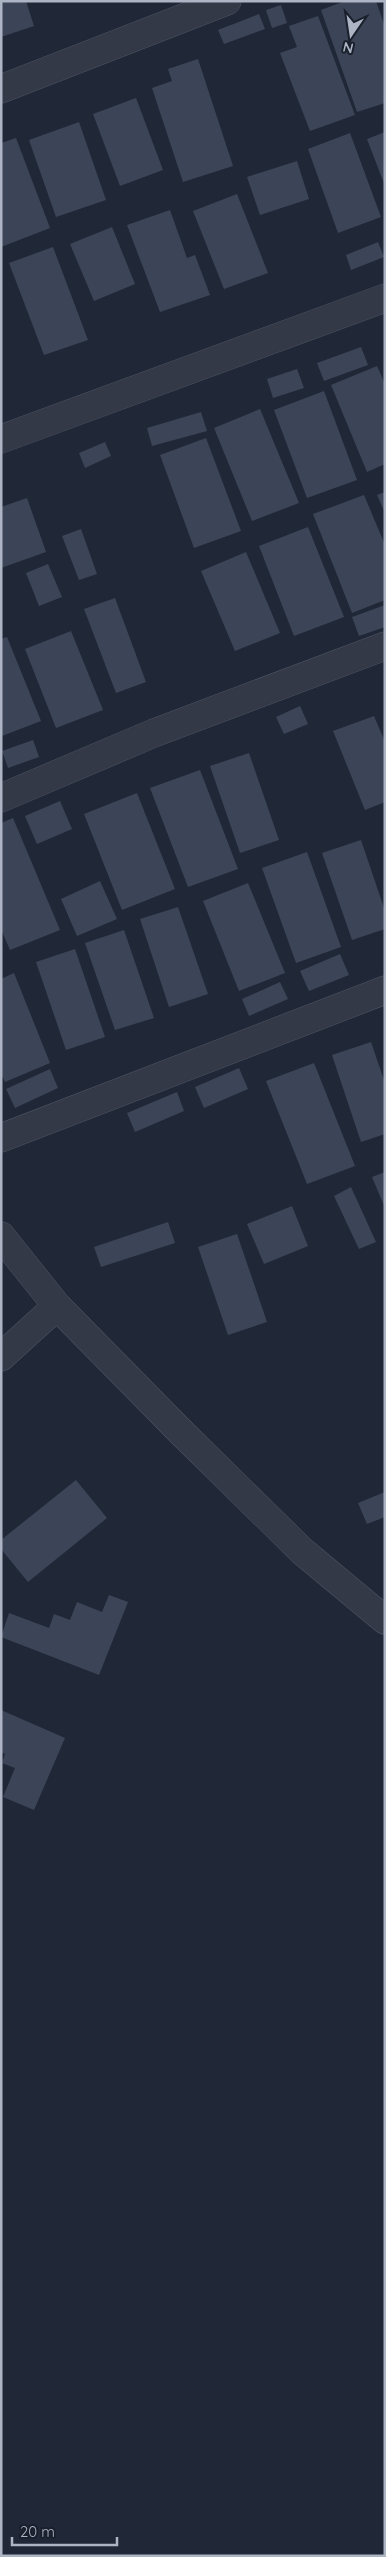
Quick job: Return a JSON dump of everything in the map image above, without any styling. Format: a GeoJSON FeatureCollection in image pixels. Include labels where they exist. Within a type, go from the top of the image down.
{"type":"FeatureCollection","features":[{"type":"Feature","properties":{"kind":"street"},"geometry":{"type":"LineString","coordinates":[[1,89],[227,1]]}},
{"type":"Feature","properties":{"kind":"street"},"geometry":{"type":"LineString","coordinates":[[1,439],[385,298]]}},
{"type":"Feature","properties":{"kind":"street"},"geometry":{"type":"LineString","coordinates":[[1,798],[154,732],[385,646]]}},
{"type":"Feature","properties":{"kind":"street"},"geometry":{"type":"LineString","coordinates":[[1,1138],[385,990]]}},
{"type":"Feature","properties":{"kind":"street"},"geometry":{"type":"LineString","coordinates":[[1,1236],[57,1306],[302,1552],[385,1620]]}},
{"type":"Feature","properties":{"kind":"street"},"geometry":{"type":"LineString","coordinates":[[1,1358],[57,1306]]}},
{"type":"Feature","properties":{"kind":"building"},"geometry":{"type":"Polygon","coordinates":[[[1,1],[26,1],[34,26],[1,37],[1,1]]]}},
{"type":"Feature","properties":{"kind":"building"},"geometry":{"type":"Polygon","coordinates":[[[345,1],[376,1],[385,27],[385,103],[357,112],[321,10],[345,1]]]}},
{"type":"Feature","properties":{"kind":"building"},"geometry":{"type":"Polygon","coordinates":[[[281,5],[287,23],[272,28],[266,10],[281,5]]]}},
{"type":"Feature","properties":{"kind":"building"},"geometry":{"type":"Polygon","coordinates":[[[259,14],[265,29],[224,44],[218,30],[259,14]]]}},
{"type":"Feature","properties":{"kind":"building"},"geometry":{"type":"Polygon","coordinates":[[[318,16],[355,115],[310,131],[280,53],[297,47],[289,26],[318,16]]]}},
{"type":"Feature","properties":{"kind":"building"},"geometry":{"type":"Polygon","coordinates":[[[198,59],[233,166],[183,182],[152,88],[172,81],[168,69],[198,59]]]}},
{"type":"Feature","properties":{"kind":"building"},"geometry":{"type":"Polygon","coordinates":[[[136,98],[163,170],[120,186],[93,114],[136,98]]]}},
{"type":"Feature","properties":{"kind":"building"},"geometry":{"type":"Polygon","coordinates":[[[79,122],[106,200],[56,217],[29,140],[79,122]]]}},
{"type":"Feature","properties":{"kind":"building"},"geometry":{"type":"Polygon","coordinates":[[[385,132],[385,186],[367,139],[385,132]]]}},
{"type":"Feature","properties":{"kind":"building"},"geometry":{"type":"Polygon","coordinates":[[[350,133],[381,217],[338,233],[308,149],[350,133]]]}},
{"type":"Feature","properties":{"kind":"building"},"geometry":{"type":"Polygon","coordinates":[[[16,138],[50,228],[1,247],[1,143],[16,138]]]}},
{"type":"Feature","properties":{"kind":"building"},"geometry":{"type":"Polygon","coordinates":[[[297,161],[309,199],[260,215],[247,177],[297,161]]]}},
{"type":"Feature","properties":{"kind":"building"},"geometry":{"type":"Polygon","coordinates":[[[237,194],[268,273],[224,289],[193,211],[237,194]]]}},
{"type":"Feature","properties":{"kind":"building"},"geometry":{"type":"Polygon","coordinates":[[[170,210],[187,258],[195,255],[210,295],[160,312],[127,225],[170,210]]]}},
{"type":"Feature","properties":{"kind":"building"},"geometry":{"type":"Polygon","coordinates":[[[112,227],[135,284],[94,301],[70,244],[112,227]]]}},
{"type":"Feature","properties":{"kind":"building"},"geometry":{"type":"Polygon","coordinates":[[[378,242],[384,257],[351,270],[346,255],[378,242]]]}},
{"type":"Feature","properties":{"kind":"building"},"geometry":{"type":"Polygon","coordinates":[[[53,247],[88,340],[44,355],[9,263],[53,247]]]}},
{"type":"Feature","properties":{"kind":"building"},"geometry":{"type":"Polygon","coordinates":[[[361,347],[368,365],[324,381],[317,363],[361,347]]]}},
{"type":"Feature","properties":{"kind":"building"},"geometry":{"type":"Polygon","coordinates":[[[377,366],[385,384],[385,464],[367,472],[331,385],[377,366]]]}},
{"type":"Feature","properties":{"kind":"building"},"geometry":{"type":"Polygon","coordinates":[[[297,369],[304,388],[273,398],[267,379],[297,369]]]}},
{"type":"Feature","properties":{"kind":"building"},"geometry":{"type":"Polygon","coordinates":[[[324,391],[357,480],[307,498],[274,410],[324,391]]]}},
{"type":"Feature","properties":{"kind":"building"},"geometry":{"type":"Polygon","coordinates":[[[260,409],[299,503],[252,521],[214,428],[260,409]]]}},
{"type":"Feature","properties":{"kind":"building"},"geometry":{"type":"Polygon","coordinates":[[[201,412],[207,431],[152,446],[147,428],[201,412]]]}},
{"type":"Feature","properties":{"kind":"building"},"geometry":{"type":"Polygon","coordinates":[[[206,438],[241,531],[194,548],[160,455],[206,438]]]}},
{"type":"Feature","properties":{"kind":"building"},"geometry":{"type":"Polygon","coordinates":[[[105,442],[111,456],[85,468],[79,453],[105,442]]]}},
{"type":"Feature","properties":{"kind":"building"},"geometry":{"type":"Polygon","coordinates":[[[385,492],[385,513],[377,495],[385,492]]]}},
{"type":"Feature","properties":{"kind":"building"},"geometry":{"type":"Polygon","coordinates":[[[364,495],[385,545],[385,600],[352,613],[313,514],[364,495]]]}},
{"type":"Feature","properties":{"kind":"building"},"geometry":{"type":"Polygon","coordinates":[[[27,498],[46,552],[1,568],[1,507],[27,498]]]}},
{"type":"Feature","properties":{"kind":"building"},"geometry":{"type":"Polygon","coordinates":[[[308,527],[344,617],[294,636],[259,546],[308,527]]]}},
{"type":"Feature","properties":{"kind":"building"},"geometry":{"type":"Polygon","coordinates":[[[81,529],[97,574],[79,580],[62,536],[81,529]]]}},
{"type":"Feature","properties":{"kind":"building"},"geometry":{"type":"Polygon","coordinates":[[[246,552],[280,633],[235,651],[201,571],[246,552]]]}},
{"type":"Feature","properties":{"kind":"building"},"geometry":{"type":"Polygon","coordinates":[[[48,564],[62,597],[39,606],[26,573],[48,564]]]}},
{"type":"Feature","properties":{"kind":"building"},"geometry":{"type":"Polygon","coordinates":[[[115,598],[146,682],[116,693],[84,609],[115,598]]]}},
{"type":"Feature","properties":{"kind":"building"},"geometry":{"type":"Polygon","coordinates":[[[385,605],[385,627],[359,636],[352,617],[385,605]]]}},
{"type":"Feature","properties":{"kind":"building"},"geometry":{"type":"Polygon","coordinates":[[[71,631],[103,710],[56,728],[25,649],[71,631]]]}},
{"type":"Feature","properties":{"kind":"building"},"geometry":{"type":"Polygon","coordinates":[[[7,637],[41,721],[2,736],[1,639],[7,637]]]}},
{"type":"Feature","properties":{"kind":"building"},"geometry":{"type":"Polygon","coordinates":[[[300,706],[308,724],[284,734],[276,717],[300,706]]]}},
{"type":"Feature","properties":{"kind":"building"},"geometry":{"type":"Polygon","coordinates":[[[374,716],[385,742],[385,802],[365,810],[333,731],[374,716]]]}},
{"type":"Feature","properties":{"kind":"building"},"geometry":{"type":"Polygon","coordinates":[[[33,740],[39,757],[8,768],[2,751],[33,740]]]}},
{"type":"Feature","properties":{"kind":"building"},"geometry":{"type":"Polygon","coordinates":[[[249,753],[279,840],[240,853],[210,766],[249,753]]]}},
{"type":"Feature","properties":{"kind":"building"},"geometry":{"type":"Polygon","coordinates":[[[200,770],[238,869],[188,887],[150,788],[200,770]]]}},
{"type":"Feature","properties":{"kind":"building"},"geometry":{"type":"Polygon","coordinates":[[[137,793],[175,889],[122,910],[84,814],[137,793]]]}},
{"type":"Feature","properties":{"kind":"building"},"geometry":{"type":"Polygon","coordinates":[[[60,801],[72,829],[37,844],[25,816],[60,801]]]}},
{"type":"Feature","properties":{"kind":"building"},"geometry":{"type":"Polygon","coordinates":[[[13,818],[60,930],[10,950],[1,929],[1,823],[13,818]]]}},
{"type":"Feature","properties":{"kind":"building"},"geometry":{"type":"Polygon","coordinates":[[[361,840],[385,911],[385,929],[352,940],[322,853],[361,840]]]}},
{"type":"Feature","properties":{"kind":"building"},"geometry":{"type":"Polygon","coordinates":[[[307,852],[341,947],[296,963],[262,868],[307,852]]]}},
{"type":"Feature","properties":{"kind":"building"},"geometry":{"type":"Polygon","coordinates":[[[100,881],[117,919],[77,936],[61,899],[100,881]]]}},
{"type":"Feature","properties":{"kind":"building"},"geometry":{"type":"Polygon","coordinates":[[[248,883],[285,973],[239,991],[203,901],[248,883]]]}},
{"type":"Feature","properties":{"kind":"building"},"geometry":{"type":"Polygon","coordinates":[[[178,907],[208,994],[169,1007],[140,919],[178,907]]]}},
{"type":"Feature","properties":{"kind":"building"},"geometry":{"type":"Polygon","coordinates":[[[124,930],[154,1018],[115,1030],[85,943],[124,930]]]}},
{"type":"Feature","properties":{"kind":"building"},"geometry":{"type":"Polygon","coordinates":[[[75,949],[105,1037],[66,1050],[36,962],[75,949]]]}},
{"type":"Feature","properties":{"kind":"building"},"geometry":{"type":"Polygon","coordinates":[[[340,954],[349,975],[309,991],[300,971],[340,954]]]}},
{"type":"Feature","properties":{"kind":"building"},"geometry":{"type":"Polygon","coordinates":[[[14,973],[50,1063],[5,1082],[1,1073],[1,979],[14,973]]]}},
{"type":"Feature","properties":{"kind":"building"},"geometry":{"type":"Polygon","coordinates":[[[280,982],[288,999],[249,1016],[242,999],[280,982]]]}},
{"type":"Feature","properties":{"kind":"building"},"geometry":{"type":"Polygon","coordinates":[[[371,1042],[385,1083],[385,1134],[361,1142],[332,1055],[371,1042]]]}},
{"type":"Feature","properties":{"kind":"building"},"geometry":{"type":"Polygon","coordinates":[[[314,1063],[355,1166],[307,1184],[266,1081],[314,1063]]]}},
{"type":"Feature","properties":{"kind":"building"},"geometry":{"type":"Polygon","coordinates":[[[239,1068],[248,1089],[204,1108],[195,1087],[239,1068]]]}},
{"type":"Feature","properties":{"kind":"building"},"geometry":{"type":"Polygon","coordinates":[[[50,1069],[58,1088],[15,1108],[6,1089],[50,1069]]]}},
{"type":"Feature","properties":{"kind":"building"},"geometry":{"type":"Polygon","coordinates":[[[177,1092],[184,1111],[135,1132],[127,1113],[177,1092]]]}},
{"type":"Feature","properties":{"kind":"building"},"geometry":{"type":"Polygon","coordinates":[[[385,1172],[385,1208],[372,1177],[385,1172]]]}},
{"type":"Feature","properties":{"kind":"building"},"geometry":{"type":"Polygon","coordinates":[[[351,1187],[376,1242],[359,1249],[334,1196],[351,1187]]]}},
{"type":"Feature","properties":{"kind":"building"},"geometry":{"type":"Polygon","coordinates":[[[292,1206],[308,1246],[264,1264],[247,1224],[292,1206]]]}},
{"type":"Feature","properties":{"kind":"building"},"geometry":{"type":"Polygon","coordinates":[[[168,1222],[175,1243],[101,1267],[94,1247],[168,1222]]]}},
{"type":"Feature","properties":{"kind":"building"},"geometry":{"type":"Polygon","coordinates":[[[237,1234],[267,1322],[228,1335],[198,1247],[237,1234]]]}},
{"type":"Feature","properties":{"kind":"building"},"geometry":{"type":"Polygon","coordinates":[[[76,1480],[107,1518],[28,1582],[1,1549],[1,1540],[76,1480]]]}},
{"type":"Feature","properties":{"kind":"building"},"geometry":{"type":"Polygon","coordinates":[[[385,1492],[385,1517],[367,1524],[358,1503],[385,1492]]]}},
{"type":"Feature","properties":{"kind":"building"},"geometry":{"type":"Polygon","coordinates":[[[109,1595],[128,1602],[99,1675],[1,1637],[9,1613],[49,1628],[54,1614],[70,1620],[77,1602],[102,1612],[109,1595]]]}},
{"type":"Feature","properties":{"kind":"building"},"geometry":{"type":"Polygon","coordinates":[[[1,1710],[65,1738],[34,1810],[3,1797],[15,1768],[2,1763],[5,1754],[1,1752],[1,1710]]]}}]}
